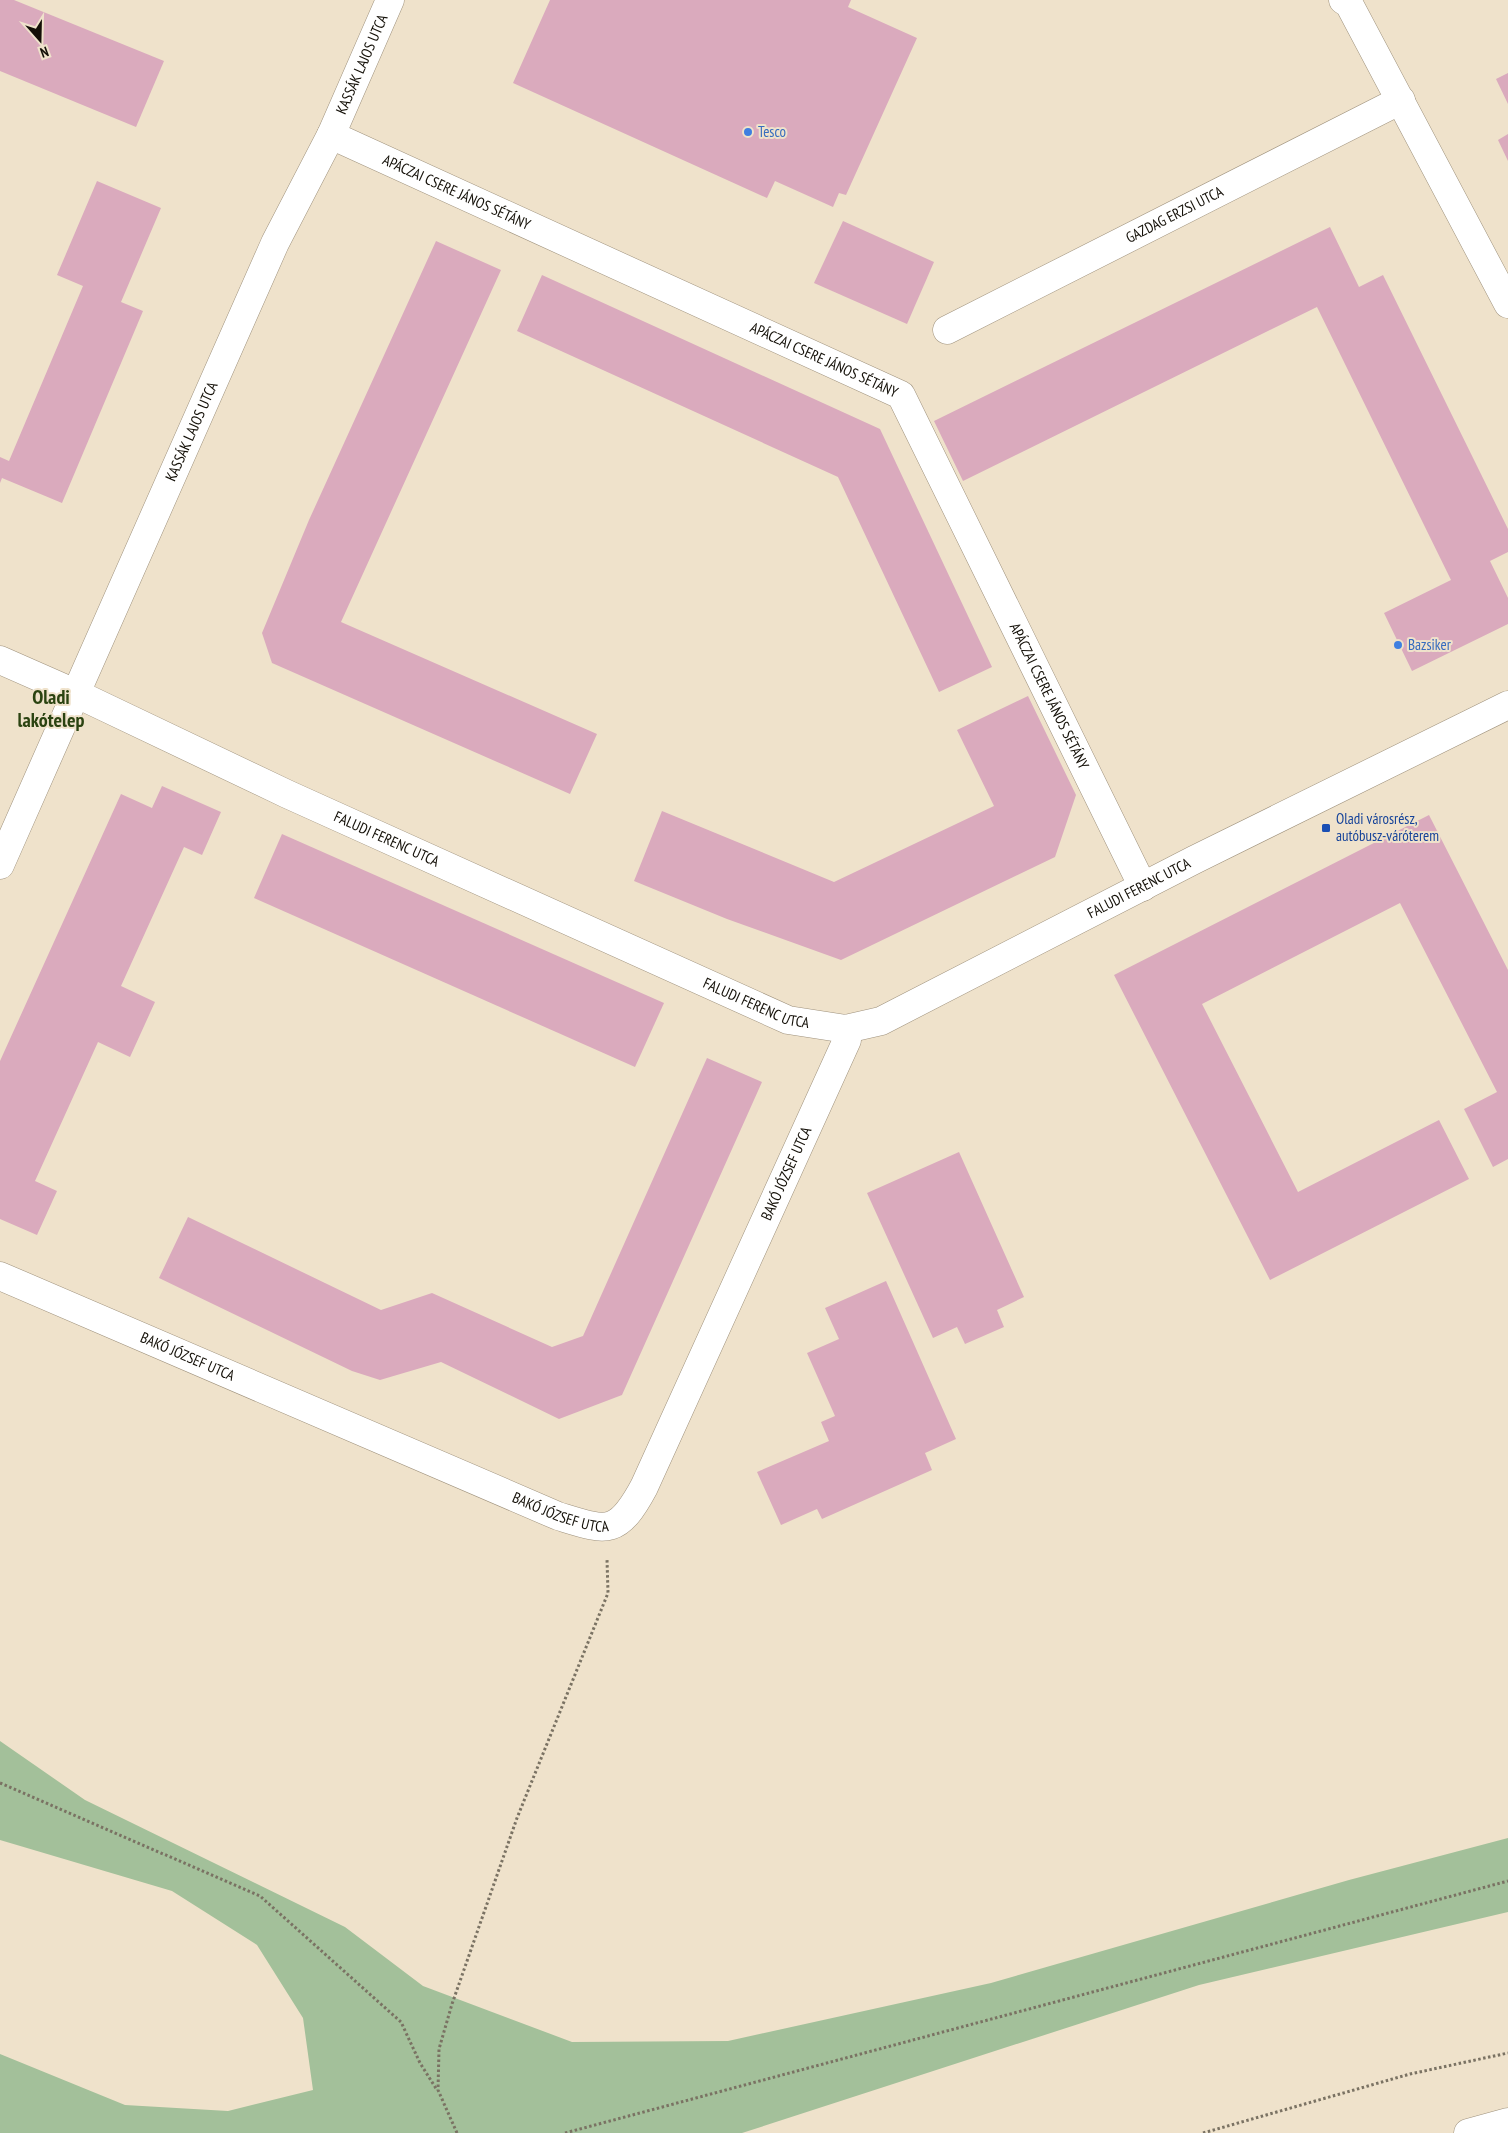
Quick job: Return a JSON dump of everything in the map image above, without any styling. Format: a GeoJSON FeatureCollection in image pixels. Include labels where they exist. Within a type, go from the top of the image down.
{"type":"FeatureCollection","features":[{"type":"Feature","properties":{"kind":"street","name":"KASSÁK LAJOS UTCA"},"geometry":{"type":"LineString","coordinates":[[0,865],[275,243],[331,135],[390,0]]}},
{"type":"Feature","properties":{"kind":"street"},"geometry":{"type":"LineString","coordinates":[[1348,1],[1508,304]]}},
{"type":"Feature","properties":{"kind":"street","name":"GAZDAG ERZSI UTCA"},"geometry":{"type":"LineString","coordinates":[[947,330],[1401,100]]}},
{"type":"Feature","properties":{"kind":"street","name":"APÁCZAI CSERE JÁNOS SÉTÁNY"},"geometry":{"type":"LineString","coordinates":[[331,135],[901,395],[1143,887]]}},
{"type":"Feature","properties":{"kind":"street","name":"FALUDI FERENC UTCA"},"geometry":{"type":"LineString","coordinates":[[0,660],[75,693],[287,794],[788,1020],[846,1029],[880,1021],[1508,705]]}},
{"type":"Feature","properties":{"kind":"street","name":"BAKÓ JÓZSEF UTCA"},"geometry":{"type":"LineString","coordinates":[[0,1276],[558,1516],[597,1528],[616,1524],[631,1512],[644,1487],[847,1040],[846,1029]]}},
{"type":"Feature","properties":{"kind":"street"},"geometry":{"type":"LineString","coordinates":[[1468,2133],[1508,2122]]}},
{"type":"Feature","properties":{"kind":"path"},"geometry":{"type":"LineString","coordinates":[[438,2090],[439,2049],[452,2004],[518,1818],[608,1593],[607,1551],[597,1528]]}},
{"type":"Feature","properties":{"kind":"path"},"geometry":{"type":"LineString","coordinates":[[0,1783],[260,1896],[401,2022],[420,2063],[438,2090],[456,2133]]}},
{"type":"Feature","properties":{"kind":"path"},"geometry":{"type":"LineString","coordinates":[[565,2133],[1508,1881]]}},
{"type":"Feature","properties":{"kind":"path"},"geometry":{"type":"LineString","coordinates":[[1203,2133],[1410,2074],[1508,2054]]}},
{"type":"Feature","properties":{"kind":"green space"},"geometry":{"type":"Polygon","coordinates":[[[0,1741],[85,1800],[345,1927],[423,1986],[572,2042],[728,2041],[991,1983],[1349,1880],[1508,1838],[1508,1912],[1199,1985],[742,2133],[0,2133],[0,2054],[125,2105],[228,2111],[313,2090],[303,2018],[257,1945],[172,1891],[0,1840],[0,1741]]]}},
{"type":"Feature","properties":{"kind":"building"},"geometry":{"type":"Polygon","coordinates":[[[0,0],[14,0],[164,61],[136,127],[0,71],[0,0]]]}},
{"type":"Feature","properties":{"kind":"building","name":"Tesco"},"geometry":{"type":"Polygon","coordinates":[[[550,0],[851,0],[848,7],[917,38],[846,195],[839,193],[833,207],[775,181],[767,198],[513,83],[550,0]]]}},
{"type":"Feature","properties":{"kind":"building"},"geometry":{"type":"Polygon","coordinates":[[[1508,73],[1508,104],[1496,79],[1508,73]]]}},
{"type":"Feature","properties":{"kind":"building"},"geometry":{"type":"Polygon","coordinates":[[[1508,134],[1508,161],[1498,140],[1508,134]]]}},
{"type":"Feature","properties":{"kind":"building"},"geometry":{"type":"Polygon","coordinates":[[[97,181],[161,208],[121,302],[143,311],[62,503],[2,478],[0,483],[0,457],[9,461],[83,286],[57,275],[97,181]]]}},
{"type":"Feature","properties":{"kind":"building"},"geometry":{"type":"Polygon","coordinates":[[[843,221],[934,262],[907,324],[814,283],[843,221]]]}},
{"type":"Feature","properties":{"kind":"building"},"geometry":{"type":"Polygon","coordinates":[[[1330,227],[1359,287],[1383,275],[1508,529],[1508,552],[1490,561],[1508,598],[1508,624],[1412,671],[1384,613],[1451,580],[1317,307],[963,481],[934,421],[1330,227]]]}},
{"type":"Feature","properties":{"kind":"building"},"geometry":{"type":"Polygon","coordinates":[[[436,241],[501,270],[341,622],[597,734],[570,794],[272,663],[262,633],[309,520],[436,241]]]}},
{"type":"Feature","properties":{"kind":"building"},"geometry":{"type":"Polygon","coordinates":[[[542,275],[880,429],[992,667],[939,692],[838,477],[517,331],[542,275]]]}},
{"type":"Feature","properties":{"kind":"building"},"geometry":{"type":"Polygon","coordinates":[[[1028,696],[1076,795],[1055,857],[841,960],[727,919],[634,881],[662,811],[834,882],[994,806],[957,730],[1028,696]]]}},
{"type":"Feature","properties":{"kind":"building"},"geometry":{"type":"Polygon","coordinates":[[[162,786],[221,812],[202,855],[184,847],[121,986],[155,1002],[130,1057],[98,1042],[35,1181],[57,1191],[37,1235],[0,1219],[0,1061],[121,794],[152,808],[162,786]]]}},
{"type":"Feature","properties":{"kind":"building"},"geometry":{"type":"Polygon","coordinates":[[[1429,815],[1508,970],[1508,1159],[1493,1167],[1464,1109],[1497,1092],[1400,903],[1202,1004],[1298,1192],[1439,1120],[1469,1179],[1270,1280],[1114,975],[1429,815]]]}},
{"type":"Feature","properties":{"kind":"building"},"geometry":{"type":"Polygon","coordinates":[[[282,834],[664,1003],[635,1067],[254,898],[282,834]]]}},
{"type":"Feature","properties":{"kind":"building"},"geometry":{"type":"Polygon","coordinates":[[[707,1058],[762,1082],[622,1395],[559,1419],[441,1362],[380,1380],[352,1371],[159,1278],[188,1217],[381,1310],[432,1293],[552,1347],[583,1336],[707,1058]]]}},
{"type":"Feature","properties":{"kind":"building"},"geometry":{"type":"Polygon","coordinates":[[[959,1152],[1024,1297],[997,1310],[1004,1327],[965,1344],[957,1327],[933,1338],[867,1193],[959,1152]]]}},
{"type":"Feature","properties":{"kind":"building"},"geometry":{"type":"Polygon","coordinates":[[[886,1281],[956,1439],[925,1453],[932,1470],[822,1519],[817,1509],[781,1525],[757,1472],[829,1441],[821,1422],[835,1416],[807,1353],[839,1339],[825,1308],[886,1281]]]}},
{"type":"Feature","properties":{"kind":"place","name":"Tesco"},"geometry":{"type":"Point","coordinates":[748,132]}},
{"type":"Feature","properties":{"kind":"place","name":"Bazsiker"},"geometry":{"type":"Point","coordinates":[1398,645]}},
{"type":"Feature","properties":{"kind":"place","name":"Oladi városrész, autóbusz-váróterem"},"geometry":{"type":"Point","coordinates":[1326,828]}},
{"type":"Feature","properties":{"kind":"district","name":"Oladi lakótelep"},"geometry":{"type":"Point","coordinates":[51,708]}}]}
